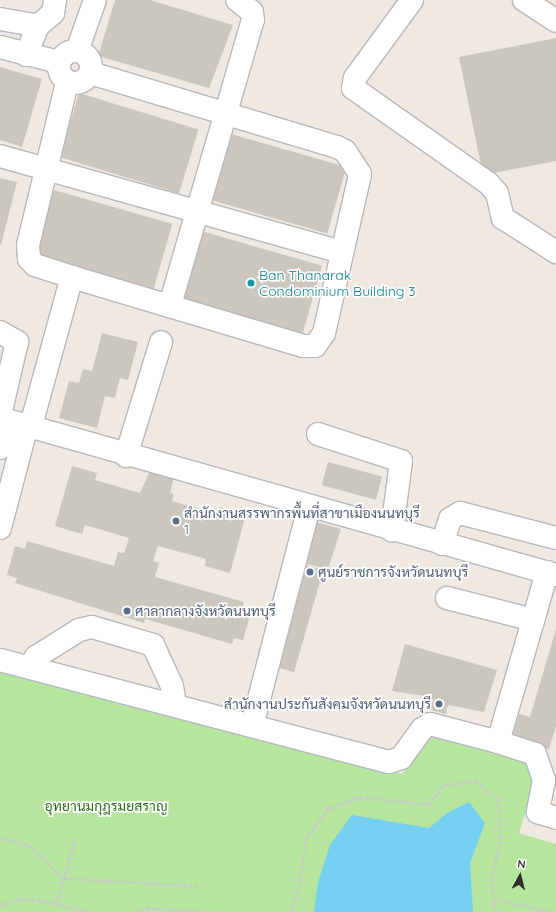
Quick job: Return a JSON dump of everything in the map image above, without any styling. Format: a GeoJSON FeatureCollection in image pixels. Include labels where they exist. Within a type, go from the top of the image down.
{"type":"FeatureCollection","features":[{"type":"Feature","properties":{"kind":"lane"},"geometry":{"type":"LineString","coordinates":[[26,55],[38,26],[53,13],[56,0]]}},
{"type":"Feature","properties":{"kind":"lane"},"geometry":{"type":"LineString","coordinates":[[91,72],[78,84],[67,82],[60,73],[95,0]]}},
{"type":"Feature","properties":{"kind":"lane"},"geometry":{"type":"LineString","coordinates":[[170,305],[194,211],[253,20],[252,12],[237,0]]}},
{"type":"Feature","properties":{"kind":"lane"},"geometry":{"type":"LineString","coordinates":[[412,0],[355,78],[353,88],[488,182],[497,193],[503,218],[556,252]]}},
{"type":"Feature","properties":{"kind":"lane"},"geometry":{"type":"LineString","coordinates":[[524,0],[556,21]]}},
{"type":"Feature","properties":{"kind":"lane"},"geometry":{"type":"LineString","coordinates":[[0,19],[38,26]]}},
{"type":"Feature","properties":{"kind":"lane"},"geometry":{"type":"LineString","coordinates":[[0,47],[26,55],[87,56],[91,72]]}},
{"type":"Feature","properties":{"kind":"lane"},"geometry":{"type":"LineString","coordinates":[[67,82],[47,169],[34,216],[29,259],[34,265],[72,278],[170,305],[303,346],[314,346],[324,333],[360,174],[345,151],[225,111],[91,72]]}},
{"type":"Feature","properties":{"kind":"lane"},"geometry":{"type":"LineString","coordinates":[[0,156],[342,252]]}},
{"type":"Feature","properties":{"kind":"lane"},"geometry":{"type":"LineString","coordinates":[[0,448],[13,422],[72,278]]}},
{"type":"Feature","properties":{"kind":"lane"},"geometry":{"type":"LineString","coordinates":[[0,332],[17,342],[13,422],[0,528]]}},
{"type":"Feature","properties":{"kind":"lane"},"geometry":{"type":"LineString","coordinates":[[126,456],[161,342]]}},
{"type":"Feature","properties":{"kind":"lane"},"geometry":{"type":"LineString","coordinates":[[13,422],[309,508],[551,574],[533,620],[498,742]]}},
{"type":"Feature","properties":{"kind":"lane"},"geometry":{"type":"LineString","coordinates":[[318,434],[400,461],[392,530]]}},
{"type":"Feature","properties":{"kind":"lane"},"geometry":{"type":"LineString","coordinates":[[252,726],[309,508]]}},
{"type":"Feature","properties":{"kind":"lane"},"geometry":{"type":"LineString","coordinates":[[442,544],[450,519],[460,513],[556,538]]}},
{"type":"Feature","properties":{"kind":"lane"},"geometry":{"type":"LineString","coordinates":[[447,598],[533,620]]}},
{"type":"Feature","properties":{"kind":"lane"},"geometry":{"type":"LineString","coordinates":[[30,668],[36,657],[85,628],[116,633],[153,645],[172,686],[175,705]]}},
{"type":"Feature","properties":{"kind":"lane"},"geometry":{"type":"LineString","coordinates":[[0,660],[389,762],[401,758],[422,728],[430,724],[498,742],[535,754],[544,780],[538,812],[556,818]]}},
{"type":"Feature","properties":{"kind":"path"},"geometry":{"type":"LineString","coordinates":[[291,912],[299,888],[306,839],[326,809],[360,797],[428,804],[444,785],[476,781],[498,799],[501,836],[492,879],[494,899],[500,912]]}},
{"type":"Feature","properties":{"kind":"path"},"geometry":{"type":"LineString","coordinates":[[56,903],[76,837]]}},
{"type":"Feature","properties":{"kind":"path"},"geometry":{"type":"LineString","coordinates":[[0,838],[30,845],[64,878],[198,886]]}},
{"type":"Feature","properties":{"kind":"path"},"geometry":{"type":"LineString","coordinates":[[0,905],[17,899],[56,903],[90,912]]}},
{"type":"Feature","properties":{"kind":"path"},"geometry":{"type":"LineString","coordinates":[[494,899],[551,912]]}},
{"type":"Feature","properties":{"kind":"path"},"geometry":{"type":"LineString","coordinates":[[135,912],[190,908],[215,912]]}},
{"type":"Feature","properties":{"kind":"green space","name":"อุทยานมกุฎรมยสราญ"},"geometry":{"type":"Polygon","coordinates":[[[0,669],[402,774],[436,732],[524,759],[536,779],[519,833],[556,844],[556,912],[0,912],[0,669]]]}},
{"type":"Feature","properties":{"kind":"water"},"geometry":{"type":"Polygon","coordinates":[[[469,802],[485,823],[470,863],[473,912],[314,912],[318,882],[330,845],[352,815],[429,828],[447,813],[469,802]]]}},
{"type":"Feature","properties":{"kind":"building"},"geometry":{"type":"Polygon","coordinates":[[[115,0],[150,0],[233,25],[209,88],[98,56],[115,0]]]}},
{"type":"Feature","properties":{"kind":"building"},"geometry":{"type":"Polygon","coordinates":[[[556,38],[556,161],[483,175],[459,57],[556,38]]]}},
{"type":"Feature","properties":{"kind":"building"},"geometry":{"type":"Polygon","coordinates":[[[0,67],[42,79],[22,147],[0,140],[0,67]]]}},
{"type":"Feature","properties":{"kind":"building"},"geometry":{"type":"Polygon","coordinates":[[[79,93],[199,130],[179,194],[59,157],[79,93]]]}},
{"type":"Feature","properties":{"kind":"building"},"geometry":{"type":"Polygon","coordinates":[[[231,134],[346,167],[327,233],[212,200],[231,134]]]}},
{"type":"Feature","properties":{"kind":"building"},"geometry":{"type":"Polygon","coordinates":[[[0,178],[17,182],[1,245],[0,245],[0,178]]]}},
{"type":"Feature","properties":{"kind":"building"},"geometry":{"type":"Polygon","coordinates":[[[54,190],[172,224],[152,293],[34,259],[54,190]]]}},
{"type":"Feature","properties":{"kind":"building","name":"Ban Thanarak Condominium Building 3"},"geometry":{"type":"Polygon","coordinates":[[[201,231],[322,266],[303,334],[181,299],[201,231]]]}},
{"type":"Feature","properties":{"kind":"building"},"geometry":{"type":"Polygon","coordinates":[[[102,333],[138,342],[128,380],[120,378],[115,398],[105,396],[97,428],[59,418],[69,381],[79,383],[83,369],[92,371],[102,333]]]}},
{"type":"Feature","properties":{"kind":"building"},"geometry":{"type":"Polygon","coordinates":[[[328,462],[382,476],[376,500],[322,485],[328,462]]]}},
{"type":"Feature","properties":{"kind":"building"},"geometry":{"type":"Polygon","coordinates":[[[72,466],[97,473],[95,480],[140,493],[150,471],[174,478],[170,493],[174,494],[172,501],[217,514],[219,507],[246,514],[230,573],[205,566],[206,559],[158,546],[153,561],[159,563],[155,577],[244,602],[242,609],[251,612],[243,640],[234,638],[232,644],[145,619],[144,623],[15,583],[17,578],[7,575],[15,546],[25,549],[27,541],[114,566],[118,552],[124,553],[129,538],[85,525],[82,534],[55,526],[72,466]]]}},
{"type":"Feature","properties":{"kind":"building"},"geometry":{"type":"Polygon","coordinates":[[[316,522],[341,529],[328,569],[307,564],[316,522]]]}},
{"type":"Feature","properties":{"kind":"building"},"geometry":{"type":"Polygon","coordinates":[[[305,565],[323,570],[294,672],[276,667],[305,565]]]}},
{"type":"Feature","properties":{"kind":"building"},"geometry":{"type":"Polygon","coordinates":[[[556,629],[556,726],[549,749],[512,738],[519,714],[530,717],[556,629]]]}},
{"type":"Feature","properties":{"kind":"building"},"geometry":{"type":"Polygon","coordinates":[[[405,644],[497,670],[484,712],[448,705],[446,714],[427,709],[431,697],[392,691],[405,644]]]}},
{"type":"Feature","properties":{"kind":"place","name":"Ban Thanarak Condominium Building 3"},"geometry":{"type":"Point","coordinates":[251,283]}},
{"type":"Feature","properties":{"kind":"place","name":"สำนักงานสรรพากรพื้นที่สาขาเมืองนนทบุรี 1"},"geometry":{"type":"Point","coordinates":[176,521]}},
{"type":"Feature","properties":{"kind":"place","name":"ศูนย์ราชการจังหวัดนนทบุรี"},"geometry":{"type":"Point","coordinates":[310,572]}},
{"type":"Feature","properties":{"kind":"place","name":"ศาลากลางจังหวัดนนทบุรี"},"geometry":{"type":"Point","coordinates":[127,611]}},
{"type":"Feature","properties":{"kind":"place","name":"สำนักงานประกันสังคมจังหวัดนนทบุรี"},"geometry":{"type":"Point","coordinates":[439,704]}}]}
